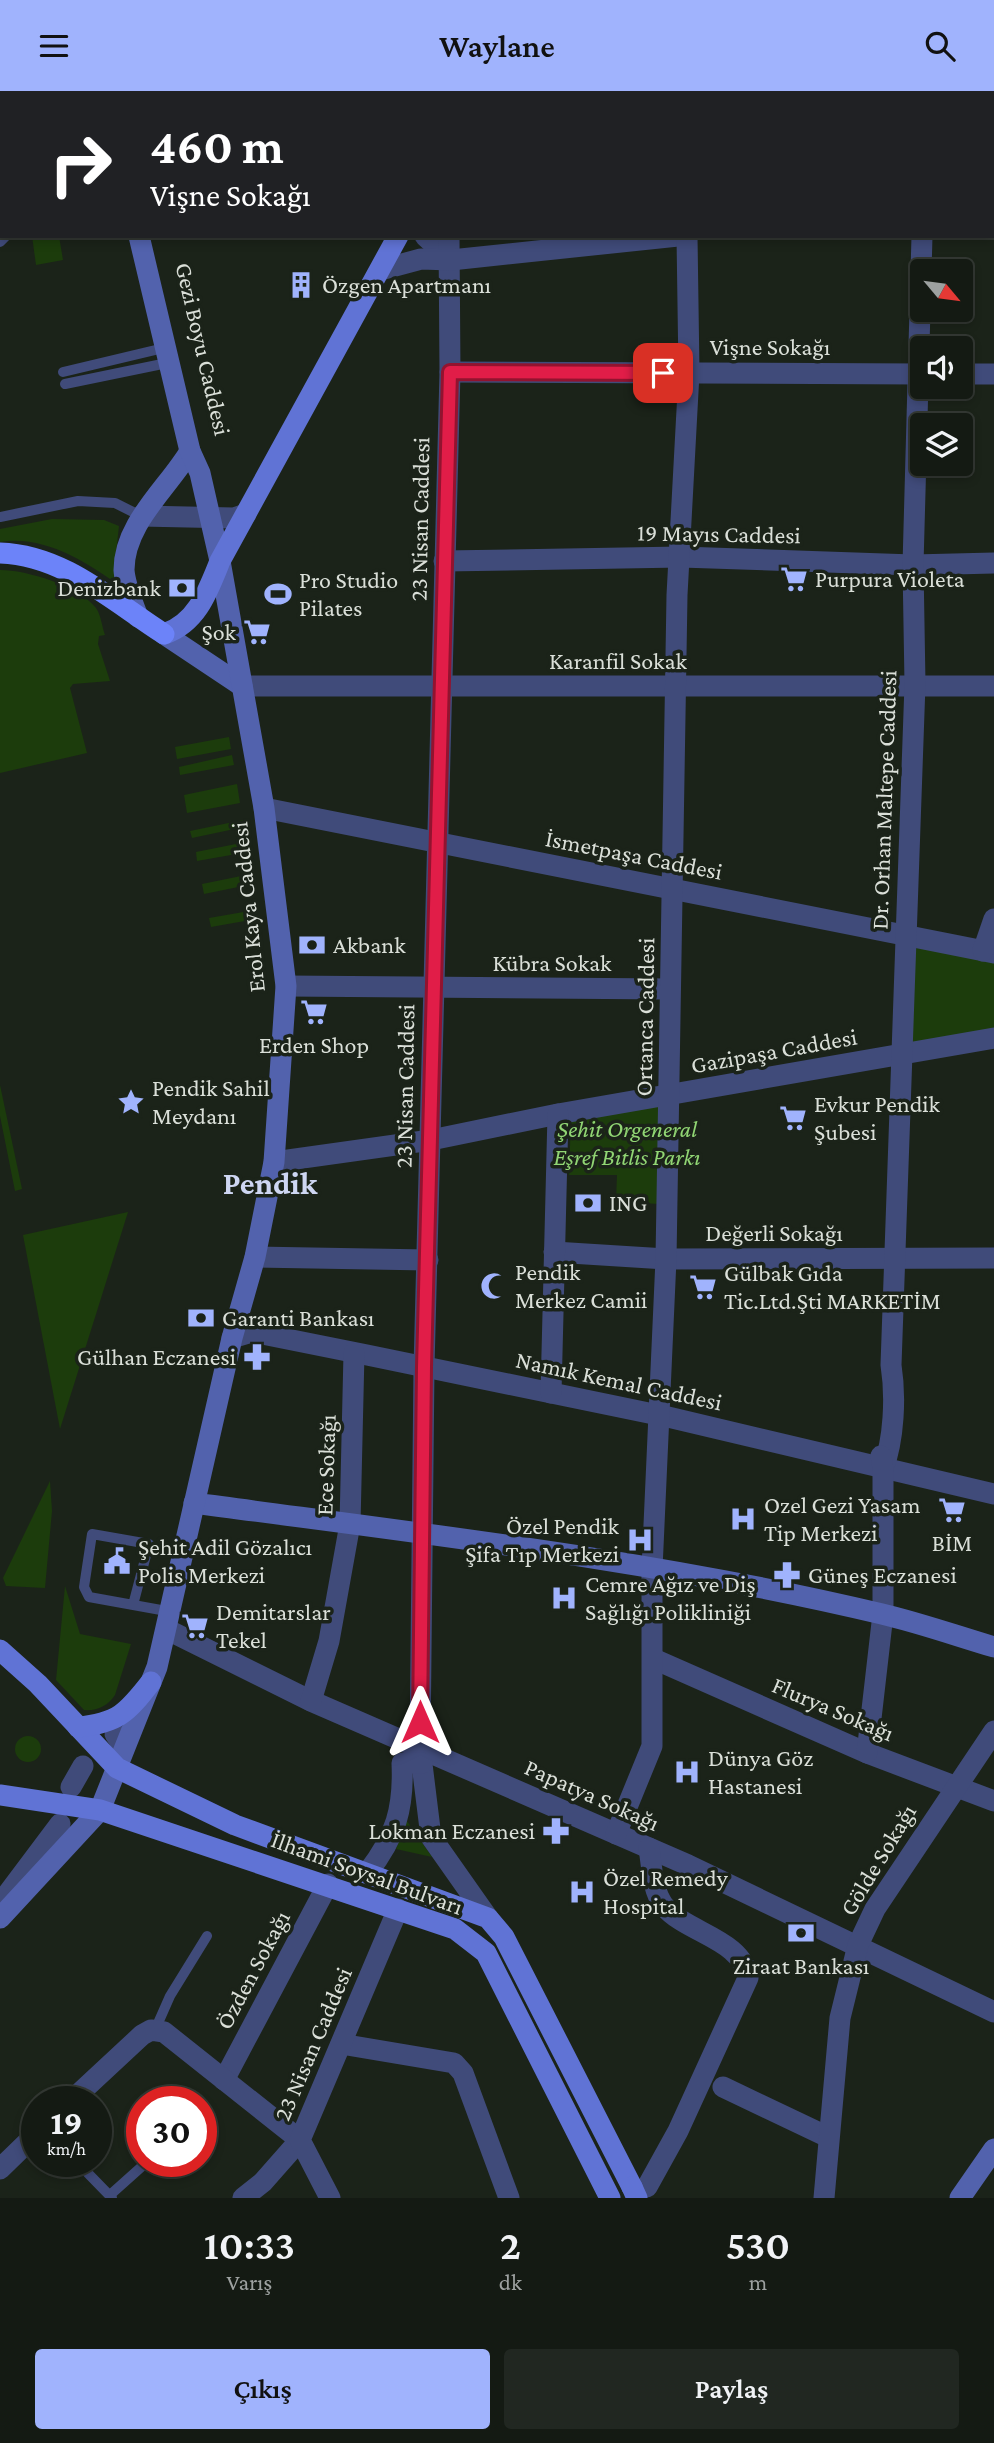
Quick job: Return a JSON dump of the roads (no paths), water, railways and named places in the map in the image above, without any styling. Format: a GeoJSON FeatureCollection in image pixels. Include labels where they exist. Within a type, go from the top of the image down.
{"type":"FeatureCollection","features":[{"type":"Feature","properties":{"kind":"highway"},"geometry":{"type":"LineString","coordinates":[[0,554],[21,555],[57,565],[164,634]]}},
{"type":"Feature","properties":{"kind":"main road"},"geometry":{"type":"LineString","coordinates":[[164,634],[183,625],[196,611],[211,587],[220,561],[397,238]]}},
{"type":"Feature","properties":{"kind":"main road","name":"İlhami Soysal Bulvarı"},"geometry":{"type":"LineString","coordinates":[[0,1650],[38,1684],[117,1768],[235,1825],[488,1918],[504,1937],[641,2194]]}},
{"type":"Feature","properties":{"kind":"main road"},"geometry":{"type":"LineString","coordinates":[[78,1727],[102,1725],[117,1720],[151,1682]]}},
{"type":"Feature","properties":{"kind":"main road","name":"İlhami Soysal Bulvarı"},"geometry":{"type":"LineString","coordinates":[[0,1795],[100,1809],[456,1929],[486,1953],[610,2198]]}},
{"type":"Feature","properties":{"kind":"street"},"geometry":{"type":"LineString","coordinates":[[140,238],[172,354],[190,451],[201,473],[220,561]]}},
{"type":"Feature","properties":{"kind":"street","name":"Gezi Boyu Caddesi"},"geometry":{"type":"LineString","coordinates":[[149,238],[172,354],[199,445],[201,473]]}},
{"type":"Feature","properties":{"kind":"street"},"geometry":{"type":"LineString","coordinates":[[427,238],[451,260]]}},
{"type":"Feature","properties":{"kind":"street","name":"23 Nisan Caddesi"},"geometry":{"type":"LineString","coordinates":[[449,238],[450,372],[428,1260],[424,1367],[411,1535],[421,1756],[431,1837],[488,1918]]}},
{"type":"Feature","properties":{"kind":"street"},"geometry":{"type":"LineString","coordinates":[[380,270],[421,259],[451,260],[659,238]]}},
{"type":"Feature","properties":{"kind":"street","name":"Ortanca Caddesi"},"geometry":{"type":"LineString","coordinates":[[617,1834],[652,1746],[652,1569],[666,1259],[677,595],[689,373],[687,238]]}},
{"type":"Feature","properties":{"kind":"street","name":"Dr. Orhan Maltepe Caddesi"},"geometry":{"type":"LineString","coordinates":[[921,336],[922,238]]}},
{"type":"Feature","properties":{"kind":"street","name":"Vişne Sokağı"},"geometry":{"type":"LineString","coordinates":[[450,372],[910,374]]}},
{"type":"Feature","properties":{"kind":"street"},"geometry":{"type":"LineString","coordinates":[[973,374],[994,374]]}},
{"type":"Feature","properties":{"kind":"street","name":"Dr. Orhan Maltepe Caddesi"},"geometry":{"type":"LineString","coordinates":[[867,1753],[883,1614],[883,1469],[889,1454],[894,1382],[891,1365],[897,1259],[901,1054],[915,684],[913,565],[920,399]]}},
{"type":"Feature","properties":{"kind":"street"},"geometry":{"type":"LineString","coordinates":[[138,617],[124,570],[129,546],[141,516],[177,473],[190,451]]}},
{"type":"Feature","properties":{"kind":"street"},"geometry":{"type":"LineString","coordinates":[[141,516],[209,516],[234,519],[246,514]]}},
{"type":"Feature","properties":{"kind":"street","name":"19 Mayıs Caddesi"},"geometry":{"type":"LineString","coordinates":[[444,561],[681,557],[913,565],[994,563]]}},
{"type":"Feature","properties":{"kind":"street","name":"Erol Kaya Caddesi"},"geometry":{"type":"LineString","coordinates":[[100,1809],[151,1682],[170,1621],[194,1503],[232,1338],[255,1257],[274,1162],[286,986],[264,808],[220,561]]}},
{"type":"Feature","properties":{"kind":"street"},"geometry":{"type":"LineString","coordinates":[[164,634],[242,686]]}},
{"type":"Feature","properties":{"kind":"street","name":"Karanfil Sokak"},"geometry":{"type":"LineString","coordinates":[[242,686],[994,686]]}},
{"type":"Feature","properties":{"kind":"street","name":"İsmetpaşa Caddesi"},"geometry":{"type":"LineString","coordinates":[[264,808],[988,952]]}},
{"type":"Feature","properties":{"kind":"street"},"geometry":{"type":"LineString","coordinates":[[988,952],[994,919]]}},
{"type":"Feature","properties":{"kind":"street","name":"Kübra Sokak"},"geometry":{"type":"LineString","coordinates":[[286,986],[670,989]]}},
{"type":"Feature","properties":{"kind":"street","name":"Gazipaşa Caddesi"},"geometry":{"type":"LineString","coordinates":[[274,1162],[431,1140],[558,1114],[669,1097],[994,1038]]}},
{"type":"Feature","properties":{"kind":"street"},"geometry":{"type":"LineString","coordinates":[[551,1393],[558,1114]]}},
{"type":"Feature","properties":{"kind":"street","name":"Değerli Sokağı"},"geometry":{"type":"LineString","coordinates":[[554,1252],[666,1259],[897,1259],[993,1252]]}},
{"type":"Feature","properties":{"kind":"street"},"geometry":{"type":"LineString","coordinates":[[255,1257],[428,1260]]}},
{"type":"Feature","properties":{"kind":"street","name":"Namık Kemal Caddesi"},"geometry":{"type":"LineString","coordinates":[[232,1338],[252,1332],[659,1415],[994,1494]]}},
{"type":"Feature","properties":{"kind":"street","name":"Ece Sokağı"},"geometry":{"type":"LineString","coordinates":[[311,1701],[329,1641],[350,1524],[354,1353]]}},
{"type":"Feature","properties":{"kind":"street"},"geometry":{"type":"LineString","coordinates":[[194,1503],[652,1569],[883,1614],[994,1647]]}},
{"type":"Feature","properties":{"kind":"street","name":"Papatya Sokağı"},"geometry":{"type":"LineString","coordinates":[[170,1621],[311,1701],[421,1756],[649,1848],[858,1945],[994,2012]]}},
{"type":"Feature","properties":{"kind":"street","name":"Flurya Sokağı"},"geometry":{"type":"LineString","coordinates":[[654,1658],[867,1753],[994,1801]]}},
{"type":"Feature","properties":{"kind":"street","name":"Gölde Sokağı"},"geometry":{"type":"LineString","coordinates":[[824,2198],[839,2018],[858,1945],[875,1909],[994,1731]]}},
{"type":"Feature","properties":{"kind":"street"},"geometry":{"type":"LineString","coordinates":[[368,1872],[387,1848],[396,1829],[403,1784],[402,1763],[421,1756]]}},
{"type":"Feature","properties":{"kind":"street"},"geometry":{"type":"LineString","coordinates":[[71,1787],[83,1766]]}},
{"type":"Feature","properties":{"kind":"street"},"geometry":{"type":"LineString","coordinates":[[0,1918],[100,1809]]}},
{"type":"Feature","properties":{"kind":"street"},"geometry":{"type":"LineString","coordinates":[[0,1904],[60,1824]]}},
{"type":"Feature","properties":{"kind":"street"},"geometry":{"type":"LineString","coordinates":[[641,2194],[678,2131],[748,1978],[747,1966],[735,1954],[664,1907],[655,1888],[649,1848]]}},
{"type":"Feature","properties":{"kind":"street","name":"Özden Sokağı"},"geometry":{"type":"LineString","coordinates":[[224,2080],[328,1884]]}},
{"type":"Feature","properties":{"kind":"street","name":"23 Nisan Caddesi"},"geometry":{"type":"LineString","coordinates":[[330,2198],[300,2140],[398,1909]]}},
{"type":"Feature","properties":{"kind":"street"},"geometry":{"type":"LineString","coordinates":[[86,2086],[142,2035],[155,2030],[164,2032],[300,2140],[263,2182],[243,2198]]}},
{"type":"Feature","properties":{"kind":"street"},"geometry":{"type":"LineString","coordinates":[[341,2044],[454,2063],[463,2073],[509,2198]]}},
{"type":"Feature","properties":{"kind":"street"},"geometry":{"type":"LineString","coordinates":[[723,2087],[828,2137]]}},
{"type":"Feature","properties":{"kind":"street"},"geometry":{"type":"LineString","coordinates":[[0,2169],[21,2149]]}},
{"type":"Feature","properties":{"kind":"street"},"geometry":{"type":"LineString","coordinates":[[960,2198],[994,2149]]}},
{"type":"Feature","properties":{"kind":"lane"},"geometry":{"type":"LineString","coordinates":[[63,372],[172,354]]}},
{"type":"Feature","properties":{"kind":"lane"},"geometry":{"type":"LineString","coordinates":[[65,383],[172,354]]}},
{"type":"Feature","properties":{"kind":"lane"},"geometry":{"type":"LineString","coordinates":[[0,517],[79,501],[115,503],[141,516]]}},
{"type":"Feature","properties":{"kind":"lane"},"geometry":{"type":"LineString","coordinates":[[133,1605],[149,1544],[92,1534],[84,1587],[87,1594],[93,1599],[133,1605],[170,1621]]}},
{"type":"Feature","properties":{"kind":"lane"},"geometry":{"type":"LineString","coordinates":[[155,2030],[170,1996],[208,1936]]}},
{"type":"Feature","properties":{"kind":"lane"},"geometry":{"type":"LineString","coordinates":[[92,2177],[111,2197],[132,2177]]}},
{"type":"Feature","properties":{"kind":"place","name":"Özgen Apartmanı"},"geometry":{"type":"Point","coordinates":[301,285]}},
{"type":"Feature","properties":{"kind":"place","name":"Purpura Violeta"},"geometry":{"type":"Point","coordinates":[794,579]}},
{"type":"Feature","properties":{"kind":"place","name":"Denizbank"},"geometry":{"type":"Point","coordinates":[182,588]}},
{"type":"Feature","properties":{"kind":"place","name":"Pro Studio Pilates"},"geometry":{"type":"Point","coordinates":[278,594]}},
{"type":"Feature","properties":{"kind":"place","name":"Şok"},"geometry":{"type":"Point","coordinates":[257,632]}},
{"type":"Feature","properties":{"kind":"place","name":"Akbank"},"geometry":{"type":"Point","coordinates":[312,945]}},
{"type":"Feature","properties":{"kind":"place","name":"Erden Shop"},"geometry":{"type":"Point","coordinates":[314,1012]}},
{"type":"Feature","properties":{"kind":"place","name":"Pendik Sahil Meydanı"},"geometry":{"type":"Point","coordinates":[131,1102]}},
{"type":"Feature","properties":{"kind":"place","name":"Evkur Pendik Şubesi"},"geometry":{"type":"Point","coordinates":[793,1118]}},
{"type":"Feature","properties":{"kind":"place","name":"ING"},"geometry":{"type":"Point","coordinates":[588,1203]}},
{"type":"Feature","properties":{"kind":"place","name":"Pendik Merkez Camii"},"geometry":{"type":"Point","coordinates":[494,1286]}},
{"type":"Feature","properties":{"kind":"place","name":"Gülbak Gıda Tic.Ltd.Şti MARKETİM"},"geometry":{"type":"Point","coordinates":[703,1287]}},
{"type":"Feature","properties":{"kind":"place","name":"Garanti Bankası"},"geometry":{"type":"Point","coordinates":[201,1318]}},
{"type":"Feature","properties":{"kind":"place","name":"Gülhan Eczanesi"},"geometry":{"type":"Point","coordinates":[257,1357]}},
{"type":"Feature","properties":{"kind":"place","name":"BİM"},"geometry":{"type":"Point","coordinates":[952,1510]}},
{"type":"Feature","properties":{"kind":"place","name":"Ozel Gezi Yasam Tip Merkezi"},"geometry":{"type":"Point","coordinates":[743,1519]}},
{"type":"Feature","properties":{"kind":"place","name":"Özel Pendik Şifa Tıp Merkezi"},"geometry":{"type":"Point","coordinates":[640,1540]}},
{"type":"Feature","properties":{"kind":"place","name":"Şehit Adil Gözalıcı Polis Merkezi"},"geometry":{"type":"Point","coordinates":[117,1561]}},
{"type":"Feature","properties":{"kind":"place","name":"Güneş Eczanesi"},"geometry":{"type":"Point","coordinates":[787,1575]}},
{"type":"Feature","properties":{"kind":"place","name":"Cemre Ağız ve Diş Sağlığı Polikliniği"},"geometry":{"type":"Point","coordinates":[564,1598]}},
{"type":"Feature","properties":{"kind":"place","name":"Demitarslar Tekel"},"geometry":{"type":"Point","coordinates":[195,1626]}},
{"type":"Feature","properties":{"kind":"place","name":"Dünya Göz Hastanesi"},"geometry":{"type":"Point","coordinates":[687,1772]}},
{"type":"Feature","properties":{"kind":"place","name":"Lokman Eczanesi"},"geometry":{"type":"Point","coordinates":[556,1831]}},
{"type":"Feature","properties":{"kind":"place","name":"Özel Remedy Hospital"},"geometry":{"type":"Point","coordinates":[582,1892]}},
{"type":"Feature","properties":{"kind":"place","name":"Ziraat Bankası"},"geometry":{"type":"Point","coordinates":[801,1933]}},
{"type":"Feature","properties":{"kind":"district","name":"Pendik"},"geometry":{"type":"Point","coordinates":[270,1183]}},
{"type":"Feature","properties":{"kind":"park label","name":"Şehit Orgeneral Eşref Bitlis Parkı"},"geometry":{"type":"Point","coordinates":[627,1143]}}]}
